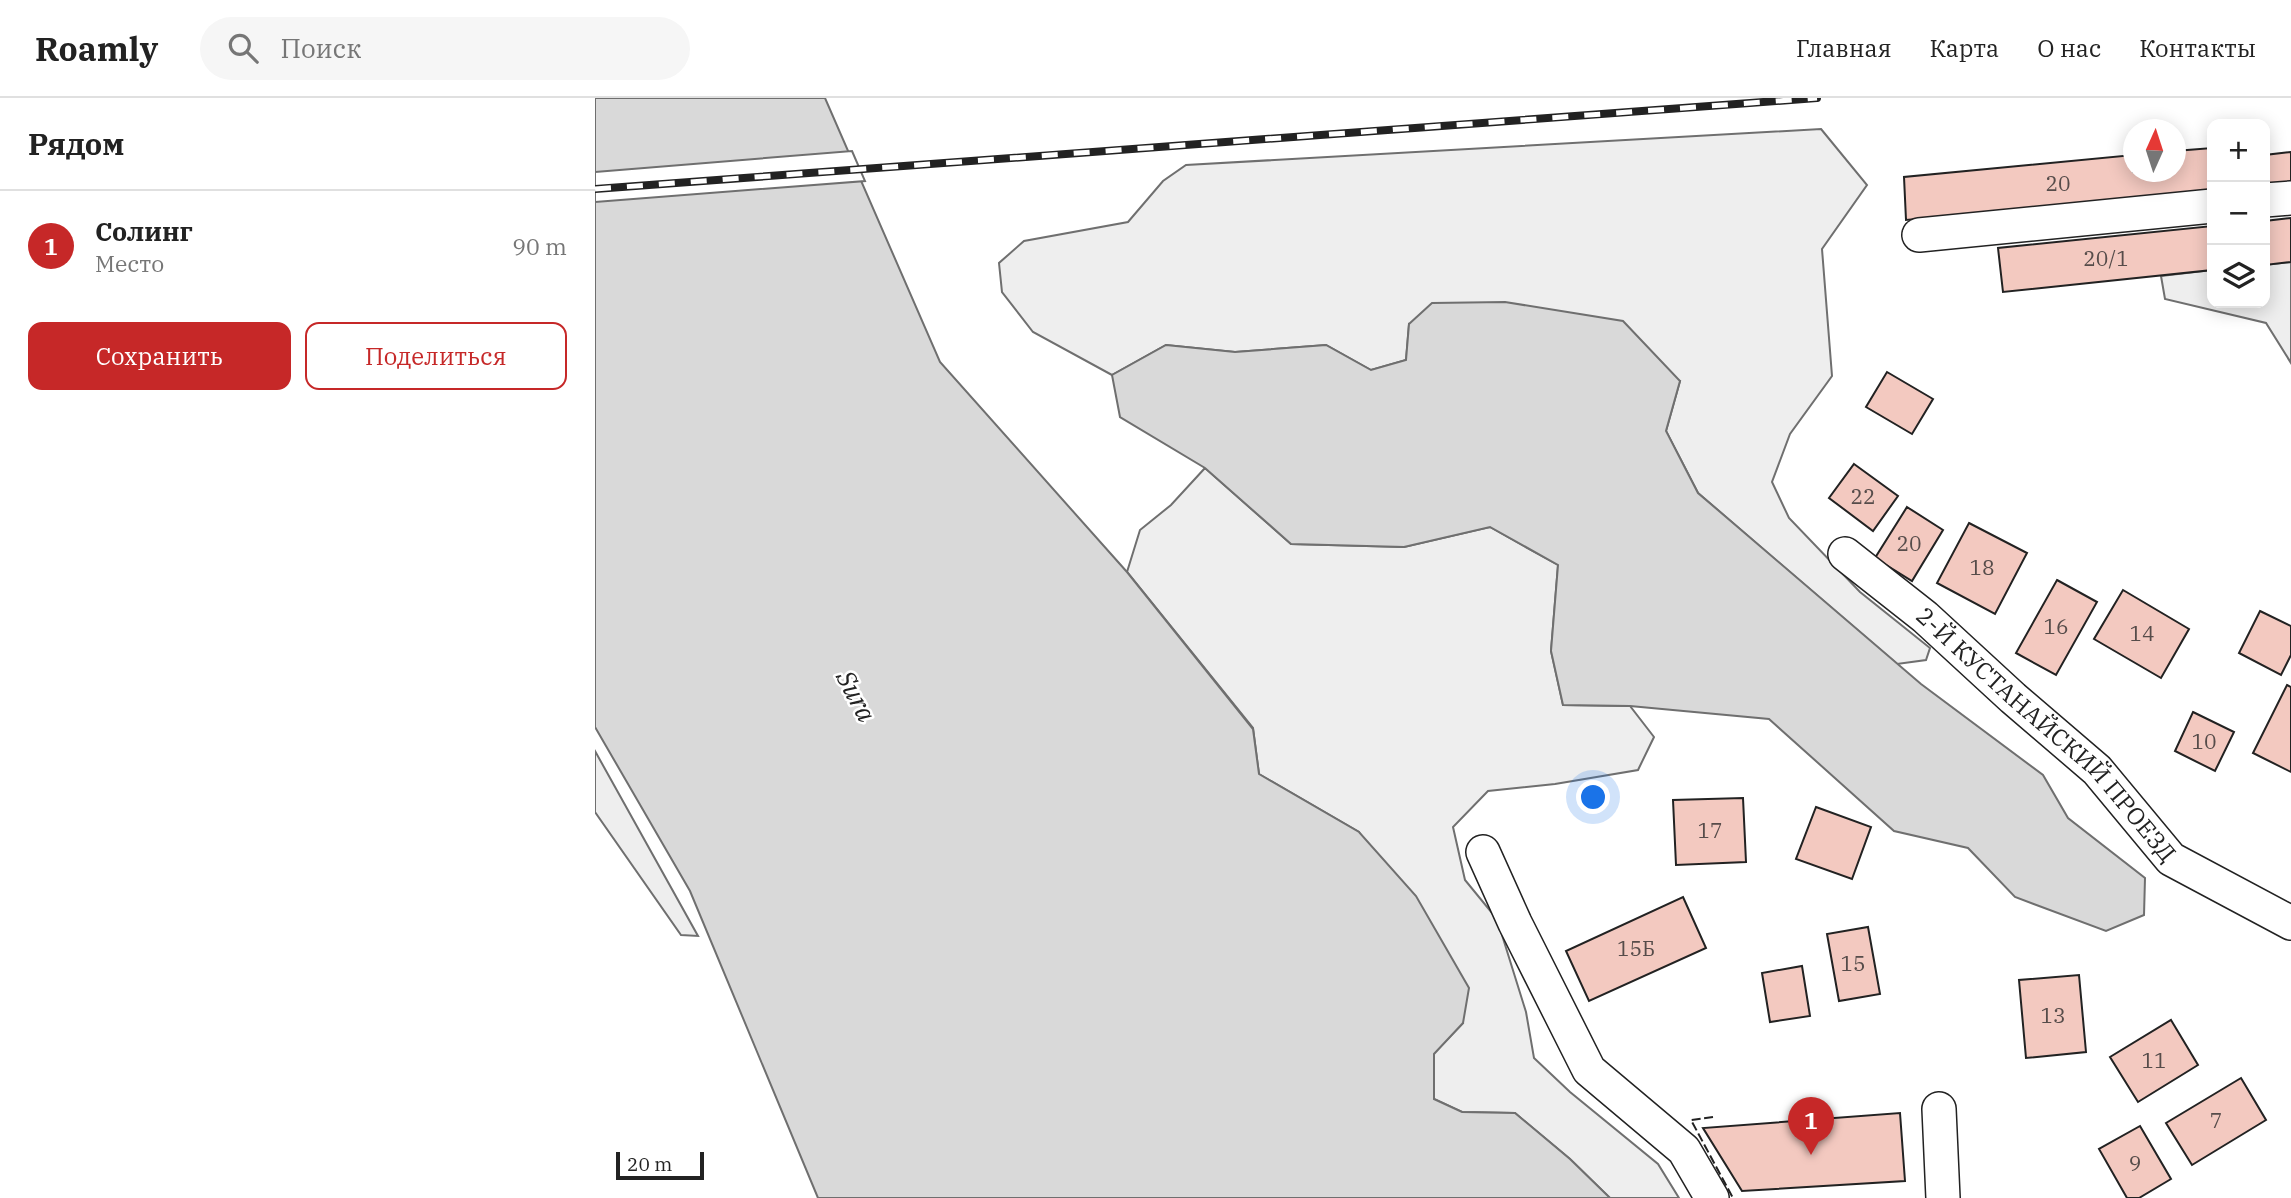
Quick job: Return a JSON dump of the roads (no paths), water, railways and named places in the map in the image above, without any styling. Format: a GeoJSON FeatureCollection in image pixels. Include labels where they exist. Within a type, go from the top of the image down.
{"type":"FeatureCollection","features":[{"type":"Feature","properties":{"kind":"street"},"geometry":{"type":"LineString","coordinates":[[2270,200],[2291,198]]}},
{"type":"Feature","properties":{"kind":"street"},"geometry":{"type":"LineString","coordinates":[[1919,235],[2207,206]]}},
{"type":"Feature","properties":{"kind":"street","name":"2-Й КУСТАНАЙСКИЙ ПРОЕЗД"},"geometry":{"type":"LineString","coordinates":[[1845,554],[1925,617],[2097,770],[2171,859],[2291,923]]}},
{"type":"Feature","properties":{"kind":"street"},"geometry":{"type":"LineString","coordinates":[[1483,852],[1514,923],[1589,1070],[1684,1150],[1712,1198]]}},
{"type":"Feature","properties":{"kind":"street"},"geometry":{"type":"LineString","coordinates":[[1939,1110],[1943,1198]]}},
{"type":"Feature","properties":{"kind":"water","name":"Sura"},"geometry":{"type":"Polygon","coordinates":[[[595,98],[825,98],[940,362],[1127,572],[1253,729],[1259,774],[1359,832],[1416,896],[1469,988],[1463,1023],[1434,1054],[1434,1099],[1462,1112],[1515,1113],[1570,1159],[1610,1198],[818,1198],[690,891],[595,727],[595,98]]]}},
{"type":"Feature","properties":{"kind":"water"},"geometry":{"type":"Polygon","coordinates":[[[1505,302],[1623,321],[1680,381],[1666,431],[1698,493],[1921,684],[2043,775],[2068,818],[2145,878],[2144,915],[2106,931],[2015,897],[1968,848],[1894,831],[1769,719],[1630,706],[1563,705],[1551,651],[1558,565],[1490,527],[1404,547],[1291,544],[1205,468],[1120,417],[1112,375],[1166,345],[1235,352],[1326,345],[1371,370],[1406,360],[1409,324],[1432,303],[1505,302]]]}},
{"type":"Feature","properties":{"kind":"railway"},"geometry":{"type":"LineString","coordinates":[[595,189],[1817,98]]}},
{"type":"Feature","properties":{"kind":"place","name":"Солинг"},"geometry":{"type":"Point","coordinates":[1811,1155]}}]}
